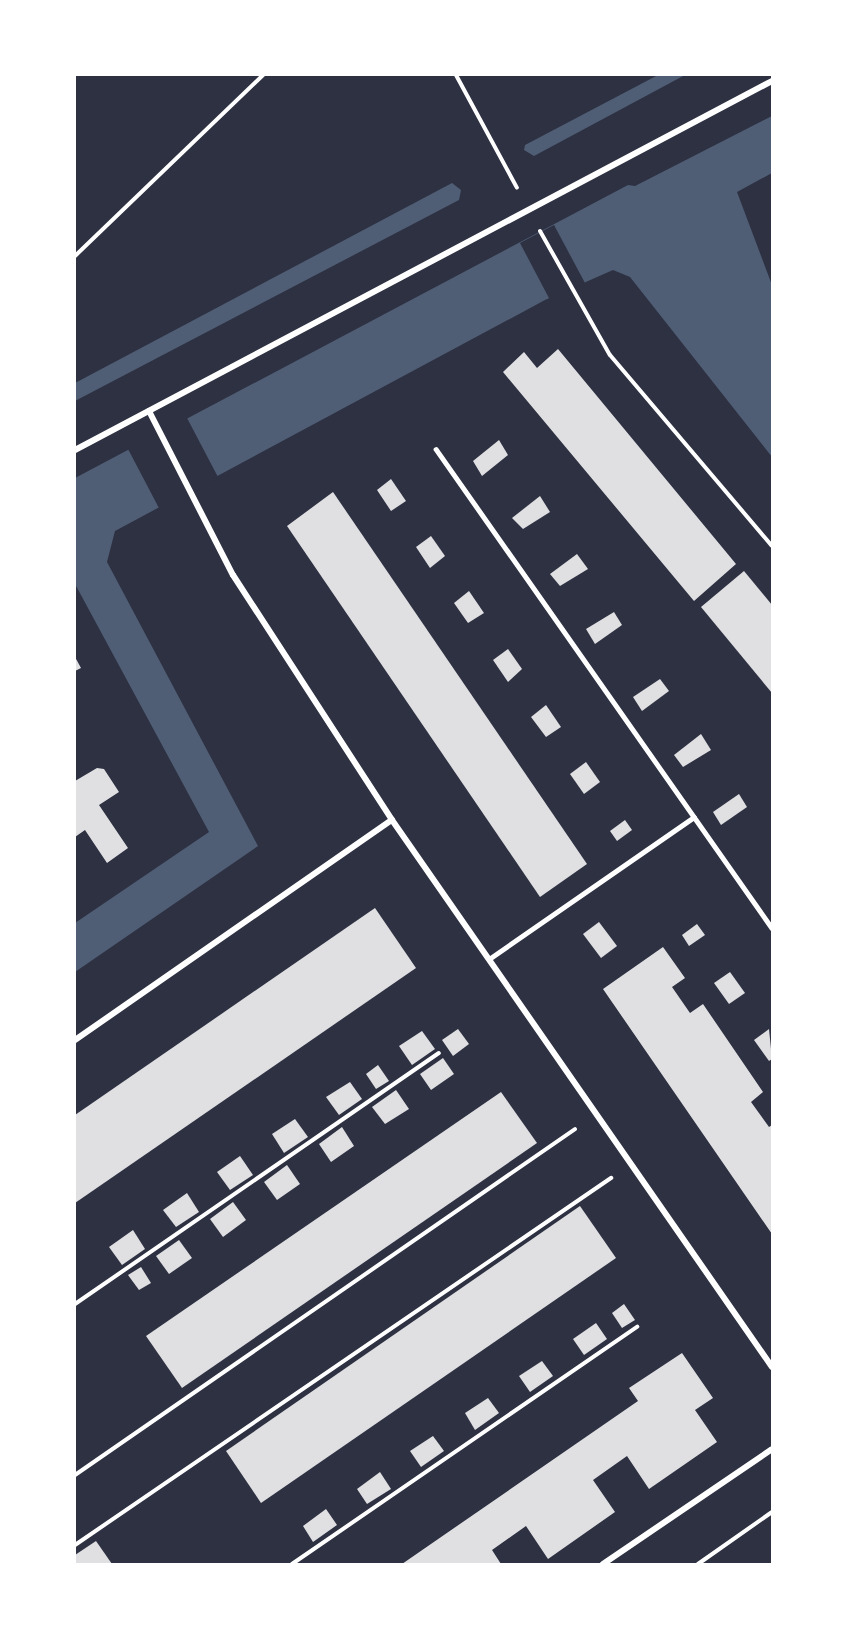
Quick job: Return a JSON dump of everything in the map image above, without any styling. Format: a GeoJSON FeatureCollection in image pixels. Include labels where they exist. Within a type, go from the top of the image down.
{"type":"FeatureCollection","features":[{"type":"Feature","properties":{"kind":"street"},"geometry":{"type":"LineString","coordinates":[[75,450],[772,81]]}},
{"type":"Feature","properties":{"kind":"street"},"geometry":{"type":"LineString","coordinates":[[149,411],[233,575],[392,820],[633,1163],[772,1367]]}},
{"type":"Feature","properties":{"kind":"street"},"geometry":{"type":"LineString","coordinates":[[75,1040],[392,820]]}},
{"type":"Feature","properties":{"kind":"street"},"geometry":{"type":"LineString","coordinates":[[603,1564],[772,1449]]}},
{"type":"Feature","properties":{"kind":"lane"},"geometry":{"type":"LineString","coordinates":[[436,449],[772,928]]}},
{"type":"Feature","properties":{"kind":"lane"},"geometry":{"type":"LineString","coordinates":[[489,959],[694,817]]}},
{"type":"Feature","properties":{"kind":"path"},"geometry":{"type":"LineString","coordinates":[[75,256],[263,75]]}},
{"type":"Feature","properties":{"kind":"path"},"geometry":{"type":"LineString","coordinates":[[456,75],[529,210]]}},
{"type":"Feature","properties":{"kind":"path"},"geometry":{"type":"LineString","coordinates":[[541,232],[579,304],[610,355],[772,546]]}},
{"type":"Feature","properties":{"kind":"path"},"geometry":{"type":"LineString","coordinates":[[75,1304],[439,1053]]}},
{"type":"Feature","properties":{"kind":"path"},"geometry":{"type":"LineString","coordinates":[[75,1475],[597,1113]]}},
{"type":"Feature","properties":{"kind":"path"},"geometry":{"type":"LineString","coordinates":[[75,1545],[633,1163]]}},
{"type":"Feature","properties":{"kind":"path"},"geometry":{"type":"LineString","coordinates":[[292,1564],[637,1327]]}},
{"type":"Feature","properties":{"kind":"path"},"geometry":{"type":"LineString","coordinates":[[698,1564],[772,1512]]}},
{"type":"Feature","properties":{"kind":"water"},"geometry":{"type":"Polygon","coordinates":[[[658,75],[685,75],[534,156],[524,150],[525,145],[658,75]]]}},
{"type":"Feature","properties":{"kind":"water"},"geometry":{"type":"Polygon","coordinates":[[[772,116],[772,173],[737,192],[772,285],[772,457],[630,277],[613,270],[545,300],[115,531],[107,562],[258,846],[75,972],[75,923],[209,832],[75,584],[75,478],[628,185],[635,186],[772,116]]]}},
{"type":"Feature","properties":{"kind":"water"},"geometry":{"type":"Polygon","coordinates":[[[452,183],[461,190],[459,200],[75,401],[75,383],[452,183]]]}},
{"type":"Feature","properties":{"kind":"pier"},"geometry":{"type":"Polygon","coordinates":[[[554,225],[585,283],[550,300],[520,243],[554,225]]]}},
{"type":"Feature","properties":{"kind":"pier"},"geometry":{"type":"Polygon","coordinates":[[[187,418],[219,479],[160,510],[128,449],[187,418]]]}},
{"type":"Feature","properties":{"kind":"building"},"geometry":{"type":"Polygon","coordinates":[[[558,349],[736,564],[694,601],[503,372],[524,352],[537,368],[558,349]]]}},
{"type":"Feature","properties":{"kind":"building"},"geometry":{"type":"Polygon","coordinates":[[[499,440],[508,455],[482,476],[473,461],[499,440]]]}},
{"type":"Feature","properties":{"kind":"building"},"geometry":{"type":"Polygon","coordinates":[[[391,479],[406,501],[391,511],[377,490],[391,479]]]}},
{"type":"Feature","properties":{"kind":"building"},"geometry":{"type":"Polygon","coordinates":[[[333,492],[587,864],[540,897],[287,526],[333,492]]]}},
{"type":"Feature","properties":{"kind":"building"},"geometry":{"type":"Polygon","coordinates":[[[540,496],[550,512],[523,529],[512,518],[540,496]]]}},
{"type":"Feature","properties":{"kind":"building"},"geometry":{"type":"Polygon","coordinates":[[[431,536],[445,556],[430,568],[416,547],[431,536]]]}},
{"type":"Feature","properties":{"kind":"building"},"geometry":{"type":"Polygon","coordinates":[[[577,554],[588,569],[560,586],[550,574],[577,554]]]}},
{"type":"Feature","properties":{"kind":"building"},"geometry":{"type":"Polygon","coordinates":[[[744,571],[772,605],[772,693],[701,607],[744,571]]]}},
{"type":"Feature","properties":{"kind":"building"},"geometry":{"type":"Polygon","coordinates":[[[469,591],[484,613],[468,623],[454,603],[469,591]]]}},
{"type":"Feature","properties":{"kind":"building"},"geometry":{"type":"Polygon","coordinates":[[[614,612],[622,625],[595,644],[586,629],[614,612]]]}},
{"type":"Feature","properties":{"kind":"building"},"geometry":{"type":"Polygon","coordinates":[[[508,649],[522,669],[508,682],[493,660],[508,649]]]}},
{"type":"Feature","properties":{"kind":"building"},"geometry":{"type":"Polygon","coordinates":[[[75,657],[81,668],[75,671],[75,657]]]}},
{"type":"Feature","properties":{"kind":"building"},"geometry":{"type":"Polygon","coordinates":[[[660,679],[669,691],[642,711],[633,697],[660,679]]]}},
{"type":"Feature","properties":{"kind":"building"},"geometry":{"type":"Polygon","coordinates":[[[546,705],[561,727],[546,737],[531,717],[546,705]]]}},
{"type":"Feature","properties":{"kind":"building"},"geometry":{"type":"Polygon","coordinates":[[[701,734],[711,750],[683,767],[674,755],[701,734]]]}},
{"type":"Feature","properties":{"kind":"building"},"geometry":{"type":"Polygon","coordinates":[[[586,762],[600,782],[584,794],[570,774],[586,762]]]}},
{"type":"Feature","properties":{"kind":"building"},"geometry":{"type":"Polygon","coordinates":[[[97,768],[104,769],[119,792],[99,805],[128,848],[107,863],[85,830],[75,837],[75,781],[97,768]]]}},
{"type":"Feature","properties":{"kind":"building"},"geometry":{"type":"Polygon","coordinates":[[[739,794],[747,807],[721,825],[713,812],[739,794]]]}},
{"type":"Feature","properties":{"kind":"building"},"geometry":{"type":"Polygon","coordinates":[[[625,820],[632,830],[617,841],[610,831],[625,820]]]}},
{"type":"Feature","properties":{"kind":"building"},"geometry":{"type":"Polygon","coordinates":[[[375,908],[416,968],[75,1203],[75,1115],[375,908]]]}},
{"type":"Feature","properties":{"kind":"building"},"geometry":{"type":"Polygon","coordinates":[[[599,922],[617,946],[601,958],[583,934],[599,922]]]}},
{"type":"Feature","properties":{"kind":"building"},"geometry":{"type":"Polygon","coordinates":[[[697,924],[705,935],[689,946],[682,935],[697,924]]]}},
{"type":"Feature","properties":{"kind":"building"},"geometry":{"type":"Polygon","coordinates":[[[663,947],[685,978],[672,987],[690,1013],[703,1004],[763,1092],[751,1102],[769,1127],[772,1125],[772,1234],[603,989],[663,947]]]}},
{"type":"Feature","properties":{"kind":"building"},"geometry":{"type":"Polygon","coordinates":[[[730,972],[745,993],[729,1004],[714,983],[730,972]]]}},
{"type":"Feature","properties":{"kind":"building"},"geometry":{"type":"Polygon","coordinates":[[[458,1029],[469,1044],[453,1056],[442,1040],[458,1029]]]}},
{"type":"Feature","properties":{"kind":"building"},"geometry":{"type":"Polygon","coordinates":[[[769,1029],[772,1059],[769,1061],[754,1040],[769,1029]]]}},
{"type":"Feature","properties":{"kind":"building"},"geometry":{"type":"Polygon","coordinates":[[[422,1031],[435,1049],[412,1065],[399,1046],[422,1031]]]}},
{"type":"Feature","properties":{"kind":"building"},"geometry":{"type":"Polygon","coordinates":[[[443,1058],[454,1074],[431,1090],[420,1074],[443,1058]]]}},
{"type":"Feature","properties":{"kind":"building"},"geometry":{"type":"Polygon","coordinates":[[[378,1065],[389,1081],[376,1089],[366,1074],[378,1065]]]}},
{"type":"Feature","properties":{"kind":"building"},"geometry":{"type":"Polygon","coordinates":[[[350,1082],[362,1099],[339,1115],[326,1097],[350,1082]]]}},
{"type":"Feature","properties":{"kind":"building"},"geometry":{"type":"Polygon","coordinates":[[[396,1090],[409,1109],[385,1124],[372,1107],[396,1090]]]}},
{"type":"Feature","properties":{"kind":"building"},"geometry":{"type":"Polygon","coordinates":[[[501,1092],[537,1143],[182,1388],[146,1336],[501,1092]]]}},
{"type":"Feature","properties":{"kind":"building"},"geometry":{"type":"Polygon","coordinates":[[[295,1119],[308,1137],[284,1153],[272,1134],[295,1119]]]}},
{"type":"Feature","properties":{"kind":"building"},"geometry":{"type":"Polygon","coordinates":[[[342,1127],[354,1146],[331,1162],[319,1144],[342,1127]]]}},
{"type":"Feature","properties":{"kind":"building"},"geometry":{"type":"Polygon","coordinates":[[[240,1156],[253,1175],[230,1190],[217,1172],[240,1156]]]}},
{"type":"Feature","properties":{"kind":"building"},"geometry":{"type":"Polygon","coordinates":[[[287,1165],[300,1184],[277,1200],[264,1182],[287,1165]]]}},
{"type":"Feature","properties":{"kind":"building"},"geometry":{"type":"Polygon","coordinates":[[[187,1193],[199,1212],[176,1227],[163,1210],[187,1193]]]}},
{"type":"Feature","properties":{"kind":"building"},"geometry":{"type":"Polygon","coordinates":[[[233,1202],[246,1220],[223,1237],[210,1219],[233,1202]]]}},
{"type":"Feature","properties":{"kind":"building"},"geometry":{"type":"Polygon","coordinates":[[[580,1206],[616,1258],[261,1503],[226,1451],[580,1206]]]}},
{"type":"Feature","properties":{"kind":"building"},"geometry":{"type":"Polygon","coordinates":[[[133,1230],[145,1249],[122,1265],[109,1247],[133,1230]]]}},
{"type":"Feature","properties":{"kind":"building"},"geometry":{"type":"Polygon","coordinates":[[[179,1240],[192,1258],[169,1274],[156,1256],[179,1240]]]}},
{"type":"Feature","properties":{"kind":"building"},"geometry":{"type":"Polygon","coordinates":[[[141,1267],[151,1283],[139,1290],[128,1275],[141,1267]]]}},
{"type":"Feature","properties":{"kind":"building"},"geometry":{"type":"Polygon","coordinates":[[[624,1304],[635,1320],[622,1328],[612,1313],[624,1304]]]}},
{"type":"Feature","properties":{"kind":"building"},"geometry":{"type":"Polygon","coordinates":[[[596,1323],[607,1339],[584,1355],[573,1339],[596,1323]]]}},
{"type":"Feature","properties":{"kind":"building"},"geometry":{"type":"Polygon","coordinates":[[[682,1353],[713,1398],[695,1410],[717,1442],[649,1489],[627,1456],[593,1480],[615,1512],[548,1559],[526,1526],[492,1550],[501,1564],[402,1564],[638,1401],[629,1388],[682,1353]]]}},
{"type":"Feature","properties":{"kind":"building"},"geometry":{"type":"Polygon","coordinates":[[[542,1361],[553,1376],[530,1392],[519,1376],[542,1361]]]}},
{"type":"Feature","properties":{"kind":"building"},"geometry":{"type":"Polygon","coordinates":[[[488,1398],[499,1413],[475,1430],[465,1413],[488,1398]]]}},
{"type":"Feature","properties":{"kind":"building"},"geometry":{"type":"Polygon","coordinates":[[[433,1436],[444,1451],[421,1467],[410,1451],[433,1436]]]}},
{"type":"Feature","properties":{"kind":"building"},"geometry":{"type":"Polygon","coordinates":[[[380,1472],[391,1489],[367,1504],[357,1489],[380,1472]]]}},
{"type":"Feature","properties":{"kind":"building"},"geometry":{"type":"Polygon","coordinates":[[[326,1509],[337,1525],[313,1542],[303,1526],[326,1509]]]}},
{"type":"Feature","properties":{"kind":"building"},"geometry":{"type":"Polygon","coordinates":[[[96,1541],[112,1564],[75,1564],[75,1555],[96,1541]]]}}]}
